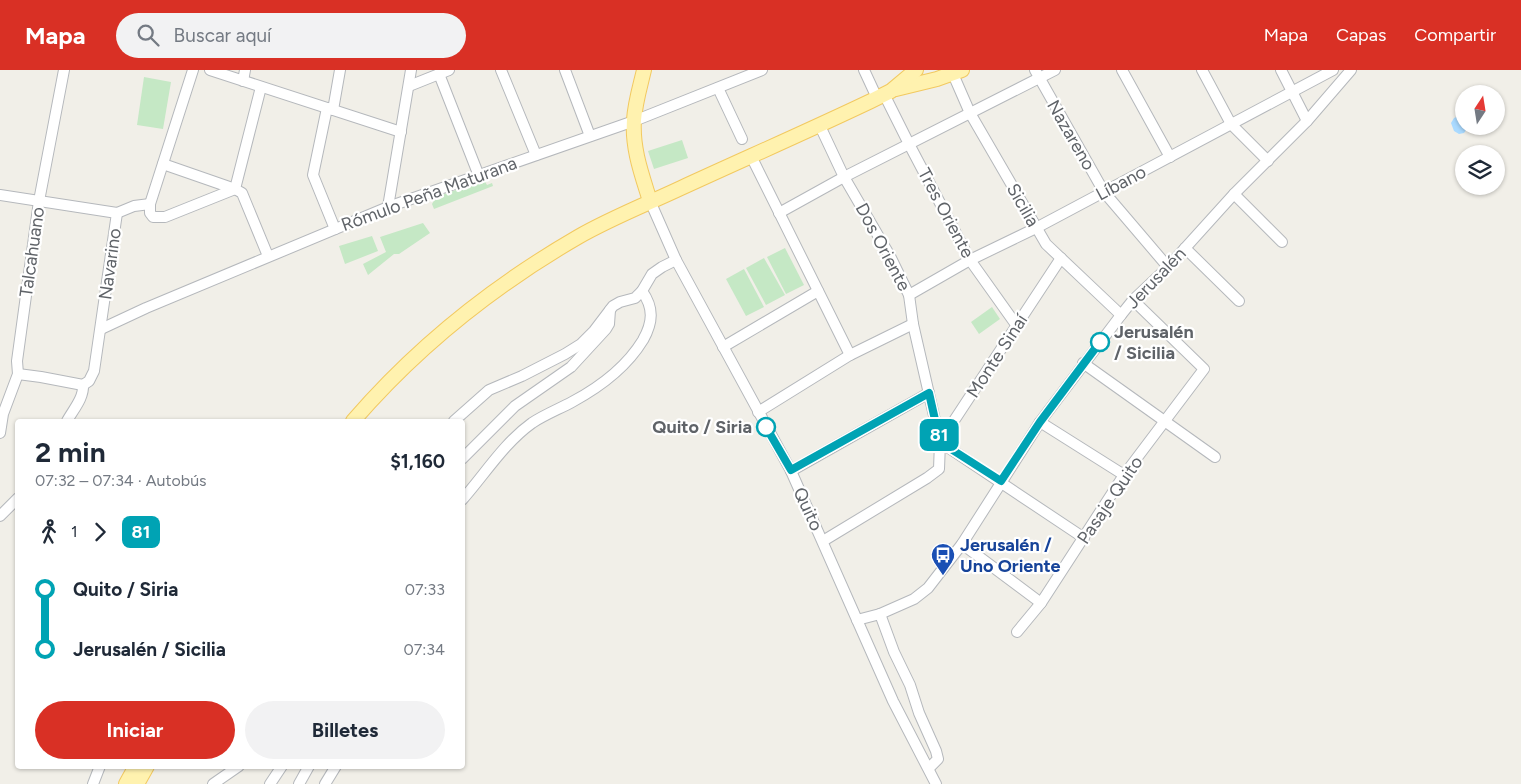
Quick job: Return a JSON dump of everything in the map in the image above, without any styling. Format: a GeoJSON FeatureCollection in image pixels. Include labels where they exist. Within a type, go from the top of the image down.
{"type":"FeatureCollection","features":[{"type":"Feature","properties":{"kind":"main road"},"geometry":{"type":"LineString","coordinates":[[644,70],[634,121],[637,154],[650,201]]}},
{"type":"Feature","properties":{"kind":"main road"},"geometry":{"type":"LineString","coordinates":[[884,94],[916,70]]}},
{"type":"Feature","properties":{"kind":"main road"},"geometry":{"type":"LineString","coordinates":[[355,419],[415,358],[455,323],[495,292],[578,237],[650,201],[820,126],[884,94],[957,72]]}},
{"type":"Feature","properties":{"kind":"main road"},"geometry":{"type":"LineString","coordinates":[[126,784],[134,769]]}},
{"type":"Feature","properties":{"kind":"main road"},"geometry":{"type":"LineString","coordinates":[[137,784],[145,769]]}},
{"type":"Feature","properties":{"kind":"street","name":"Talcahuano"},"geometry":{"type":"LineString","coordinates":[[0,433],[1,413],[18,374],[17,361],[39,201],[64,70]]}},
{"type":"Feature","properties":{"kind":"street"},"geometry":{"type":"LineString","coordinates":[[193,70],[150,204],[151,215],[160,218],[235,189]]}},
{"type":"Feature","properties":{"kind":"street"},"geometry":{"type":"LineString","coordinates":[[210,70],[244,75],[261,87],[401,132]]}},
{"type":"Feature","properties":{"kind":"street"},"geometry":{"type":"LineString","coordinates":[[335,229],[313,175],[340,70]]}},
{"type":"Feature","properties":{"kind":"street"},"geometry":{"type":"LineString","coordinates":[[388,207],[411,70]]}},
{"type":"Feature","properties":{"kind":"street"},"geometry":{"type":"LineString","coordinates":[[409,86],[450,70]]}},
{"type":"Feature","properties":{"kind":"street"},"geometry":{"type":"LineString","coordinates":[[501,70],[536,155]]}},
{"type":"Feature","properties":{"kind":"street"},"geometry":{"type":"LineString","coordinates":[[565,70],[590,136]]}},
{"type":"Feature","properties":{"kind":"street","name":"Rómulo Peña Maturana"},"geometry":{"type":"LineString","coordinates":[[101,330],[146,308],[388,207],[634,121],[718,88],[742,74],[762,70]]}},
{"type":"Feature","properties":{"kind":"street","name":"Tres Oriente"},"geometry":{"type":"LineString","coordinates":[[864,70],[884,94],[970,260],[1017,326]]}},
{"type":"Feature","properties":{"kind":"street"},"geometry":{"type":"LineString","coordinates":[[779,213],[844,177],[970,113],[1037,74],[1055,70]]}},
{"type":"Feature","properties":{"kind":"street"},"geometry":{"type":"LineString","coordinates":[[1122,70],[1170,157]]}},
{"type":"Feature","properties":{"kind":"street"},"geometry":{"type":"LineString","coordinates":[[1202,70],[1231,124],[1268,161]]}},
{"type":"Feature","properties":{"kind":"street"},"geometry":{"type":"LineString","coordinates":[[1280,70],[1307,120]]}},
{"type":"Feature","properties":{"kind":"street","name":"Líbano"},"geometry":{"type":"LineString","coordinates":[[910,295],[970,260],[1036,228],[1333,70]]}},
{"type":"Feature","properties":{"kind":"street","name":"Jerusalén"},"geometry":{"type":"LineString","coordinates":[[857,620],[880,614],[922,593],[928,588],[962,544],[1040,422],[1083,363],[1133,300],[1168,268],[1234,194],[1307,120],[1351,70]]}},
{"type":"Feature","properties":{"kind":"street","name":"Sicilia"},"geometry":{"type":"LineString","coordinates":[[957,72],[970,113],[1046,244],[1121,315]]}},
{"type":"Feature","properties":{"kind":"street"},"geometry":{"type":"LineString","coordinates":[[439,74],[479,176]]}},
{"type":"Feature","properties":{"kind":"street","name":"Nazareno"},"geometry":{"type":"LineString","coordinates":[[1037,74],[1104,192],[1168,268]]}},
{"type":"Feature","properties":{"kind":"street"},"geometry":{"type":"LineString","coordinates":[[235,189],[261,87]]}},
{"type":"Feature","properties":{"kind":"street"},"geometry":{"type":"LineString","coordinates":[[718,88],[742,139]]}},
{"type":"Feature","properties":{"kind":"street","name":"Dos Oriente"},"geometry":{"type":"LineString","coordinates":[[820,126],[844,177],[890,256],[910,295],[913,324],[940,442]]}},
{"type":"Feature","properties":{"kind":"street"},"geometry":{"type":"LineString","coordinates":[[752,156],[850,355]]}},
{"type":"Feature","properties":{"kind":"street"},"geometry":{"type":"LineString","coordinates":[[163,164],[235,189],[242,194],[268,256]]}},
{"type":"Feature","properties":{"kind":"street"},"geometry":{"type":"LineString","coordinates":[[1234,194],[1282,242]]}},
{"type":"Feature","properties":{"kind":"street"},"geometry":{"type":"LineString","coordinates":[[0,195],[118,213]]}},
{"type":"Feature","properties":{"kind":"street","name":"Quito"},"geometry":{"type":"LineString","coordinates":[[650,201],[676,260],[791,470],[893,701],[936,784]]}},
{"type":"Feature","properties":{"kind":"street","name":"Navarino"},"geometry":{"type":"LineString","coordinates":[[68,419],[81,397],[82,385],[89,381],[94,371],[118,213],[134,206],[150,204]]}},
{"type":"Feature","properties":{"kind":"street"},"geometry":{"type":"LineString","coordinates":[[1186,248],[1239,301]]}},
{"type":"Feature","properties":{"kind":"street","name":"Monte Sinaí"},"geometry":{"type":"LineString","coordinates":[[940,442],[1061,258]]}},
{"type":"Feature","properties":{"kind":"street"},"geometry":{"type":"LineString","coordinates":[[456,419],[489,390],[522,376],[581,344],[610,310],[620,302],[635,298],[642,291],[652,274],[662,266],[676,260]]}},
{"type":"Feature","properties":{"kind":"street"},"geometry":{"type":"LineString","coordinates":[[465,496],[510,441],[532,423],[587,394],[616,373],[628,361],[642,342],[652,320],[652,309],[642,291]]}},
{"type":"Feature","properties":{"kind":"street"},"geometry":{"type":"LineString","coordinates":[[723,347],[818,291]]}},
{"type":"Feature","properties":{"kind":"street","name":"Pasaje Quito"},"geometry":{"type":"LineString","coordinates":[[1017,632],[1041,603],[1124,475],[1204,369],[1133,300]]}},
{"type":"Feature","properties":{"kind":"street"},"geometry":{"type":"LineString","coordinates":[[465,456],[515,406],[571,367],[606,329],[609,324],[610,310]]}},
{"type":"Feature","properties":{"kind":"street"},"geometry":{"type":"LineString","coordinates":[[758,412],[850,355],[913,324]]}},
{"type":"Feature","properties":{"kind":"street"},"geometry":{"type":"LineString","coordinates":[[1083,363],[1215,457]]}},
{"type":"Feature","properties":{"kind":"street"},"geometry":{"type":"LineString","coordinates":[[18,374],[82,385]]}},
{"type":"Feature","properties":{"kind":"street"},"geometry":{"type":"LineString","coordinates":[[791,470],[929,393]]}},
{"type":"Feature","properties":{"kind":"street"},"geometry":{"type":"LineString","coordinates":[[1040,422],[1124,475]]}},
{"type":"Feature","properties":{"kind":"street"},"geometry":{"type":"LineString","coordinates":[[940,442],[1084,538]]}},
{"type":"Feature","properties":{"kind":"street"},"geometry":{"type":"LineString","coordinates":[[823,541],[928,478],[939,469],[940,442]]}},
{"type":"Feature","properties":{"kind":"street"},"geometry":{"type":"LineString","coordinates":[[0,516],[15,501]]}},
{"type":"Feature","properties":{"kind":"street"},"geometry":{"type":"LineString","coordinates":[[962,544],[1041,603]]}},
{"type":"Feature","properties":{"kind":"street"},"geometry":{"type":"LineString","coordinates":[[880,614],[936,751],[938,760],[929,768]]}},
{"type":"Feature","properties":{"kind":"street"},"geometry":{"type":"LineString","coordinates":[[93,784],[99,769]]}},
{"type":"Feature","properties":{"kind":"street"},"geometry":{"type":"LineString","coordinates":[[213,784],[235,769]]}},
{"type":"Feature","properties":{"kind":"street"},"geometry":{"type":"LineString","coordinates":[[270,784],[280,769]]}},
{"type":"Feature","properties":{"kind":"street"},"geometry":{"type":"LineString","coordinates":[[299,784],[307,769]]}},
{"type":"Feature","properties":{"kind":"street"},"geometry":{"type":"LineString","coordinates":[[325,784],[334,769]]}},
{"type":"Feature","properties":{"kind":"green space"},"geometry":{"type":"Polygon","coordinates":[[[144,77],[171,82],[163,129],[137,125],[144,77]]]}},
{"type":"Feature","properties":{"kind":"green space"},"geometry":{"type":"Polygon","coordinates":[[[682,140],[688,158],[654,169],[648,151],[682,140]]]}},
{"type":"Feature","properties":{"kind":"green space"},"geometry":{"type":"Polygon","coordinates":[[[484,180],[487,185],[492,183],[493,186],[434,209],[432,204],[436,197],[484,180]]]}},
{"type":"Feature","properties":{"kind":"green space"},"geometry":{"type":"Polygon","coordinates":[[[423,223],[430,233],[399,254],[394,254],[368,275],[363,264],[386,252],[380,237],[423,223]]]}},
{"type":"Feature","properties":{"kind":"green space"},"geometry":{"type":"Polygon","coordinates":[[[372,236],[378,251],[345,264],[339,246],[372,236]]]}},
{"type":"Feature","properties":{"kind":"green space"},"geometry":{"type":"Polygon","coordinates":[[[785,248],[804,285],[786,294],[767,257],[785,248]]]}},
{"type":"Feature","properties":{"kind":"green space"},"geometry":{"type":"Polygon","coordinates":[[[764,258],[785,295],[766,305],[746,268],[764,258]]]}},
{"type":"Feature","properties":{"kind":"green space"},"geometry":{"type":"Polygon","coordinates":[[[744,269],[764,307],[746,316],[726,279],[744,269]]]}},
{"type":"Feature","properties":{"kind":"green space"},"geometry":{"type":"Polygon","coordinates":[[[992,307],[1000,319],[979,334],[971,322],[992,307]]]}},
{"type":"Feature","properties":{"kind":"water"},"geometry":{"type":"Polygon","coordinates":[[[1455,118],[1455,132],[1451,123],[1455,118]]]}},
{"type":"Feature","properties":{"kind":"bus line","name":"81"},"geometry":{"type":"LineString","coordinates":[[766,427],[791,470],[929,393],[940,442],[1001,481],[1040,422],[1100,342]]}},
{"type":"Feature","properties":{"kind":"place","name":"Jerusalén / Sicilia"},"geometry":{"type":"Point","coordinates":[1100,342]}},
{"type":"Feature","properties":{"kind":"place","name":"Quito / Siria"},"geometry":{"type":"Point","coordinates":[766,427]}},
{"type":"Feature","properties":{"kind":"place","name":"Jerusalén / Uno Oriente"},"geometry":{"type":"Point","coordinates":[943,576]}}]}
